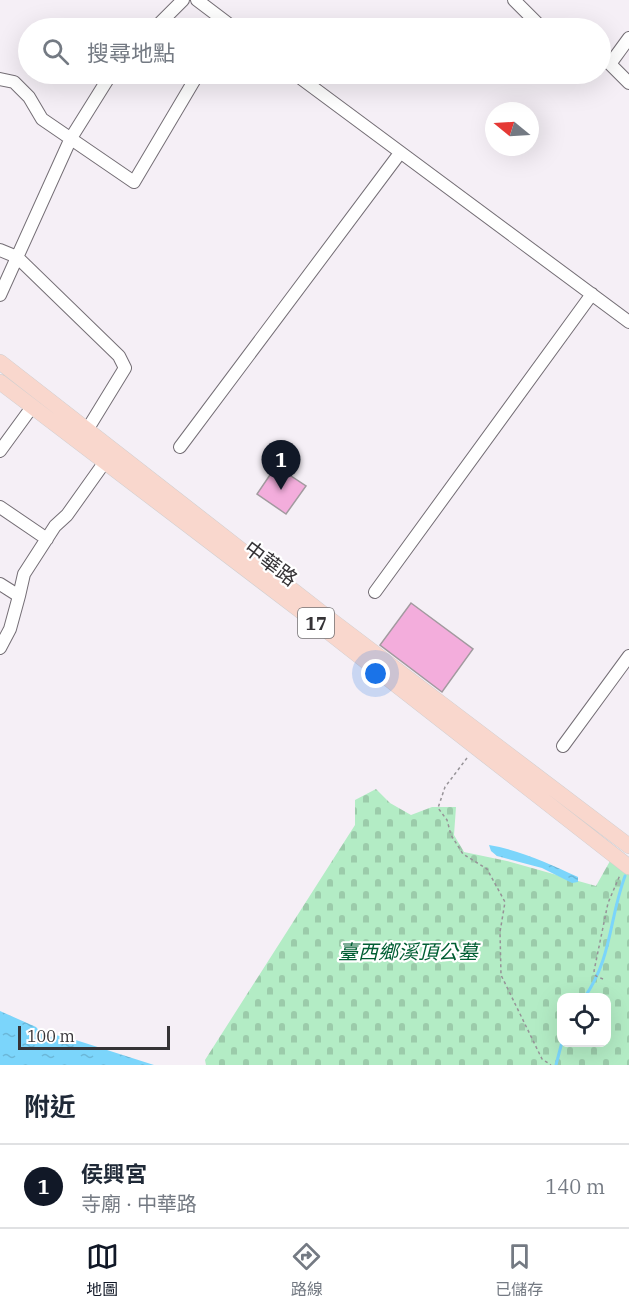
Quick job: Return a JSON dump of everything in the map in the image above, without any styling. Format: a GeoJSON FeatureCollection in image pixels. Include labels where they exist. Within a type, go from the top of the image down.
{"type":"FeatureCollection","features":[{"type":"Feature","properties":{"kind":"main road","name":"中華路"},"geometry":{"type":"LineString","coordinates":[[0,362],[331,620],[629,846]]}},
{"type":"Feature","properties":{"kind":"main road","name":"中華路"},"geometry":{"type":"LineString","coordinates":[[0,382],[628,866]]}},
{"type":"Feature","properties":{"kind":"street"},"geometry":{"type":"LineString","coordinates":[[164,18],[183,0]]}},
{"type":"Feature","properties":{"kind":"street"},"geometry":{"type":"LineString","coordinates":[[197,0],[218,18]]}},
{"type":"Feature","properties":{"kind":"street"},"geometry":{"type":"LineString","coordinates":[[514,0],[532,18]]}},
{"type":"Feature","properties":{"kind":"street"},"geometry":{"type":"LineString","coordinates":[[611,63],[629,38]]}},
{"type":"Feature","properties":{"kind":"street"},"geometry":{"type":"LineString","coordinates":[[611,65],[629,83]]}},
{"type":"Feature","properties":{"kind":"street"},"geometry":{"type":"LineString","coordinates":[[0,79],[14,82],[29,97],[42,118],[134,182],[192,84]]}},
{"type":"Feature","properties":{"kind":"street"},"geometry":{"type":"LineString","coordinates":[[0,295],[71,138],[105,84]]}},
{"type":"Feature","properties":{"kind":"street"},"geometry":{"type":"LineString","coordinates":[[308,84],[629,322]]}},
{"type":"Feature","properties":{"kind":"street"},"geometry":{"type":"LineString","coordinates":[[180,447],[400,153]]}},
{"type":"Feature","properties":{"kind":"street"},"geometry":{"type":"LineString","coordinates":[[0,250],[17,257],[119,356],[125,368],[87,430]]}},
{"type":"Feature","properties":{"kind":"street"},"geometry":{"type":"LineString","coordinates":[[375,592],[591,294]]}},
{"type":"Feature","properties":{"kind":"street"},"geometry":{"type":"LineString","coordinates":[[0,451],[32,407]]}},
{"type":"Feature","properties":{"kind":"street"},"geometry":{"type":"LineString","coordinates":[[0,648],[10,629],[24,573],[104,463]]}},
{"type":"Feature","properties":{"kind":"street"},"geometry":{"type":"LineString","coordinates":[[1,510],[47,539]]}},
{"type":"Feature","properties":{"kind":"street"},"geometry":{"type":"LineString","coordinates":[[0,584],[19,596]]}},
{"type":"Feature","properties":{"kind":"street"},"geometry":{"type":"LineString","coordinates":[[562,746],[629,656]]}},
{"type":"Feature","properties":{"kind":"path"},"geometry":{"type":"LineString","coordinates":[[476,747],[445,788],[438,808],[447,820],[451,835],[463,854],[487,869],[505,902],[501,932],[501,975],[542,1059],[551,1065]]}},
{"type":"Feature","properties":{"kind":"path"},"geometry":{"type":"LineString","coordinates":[[603,979],[596,976],[594,971],[608,903],[620,875],[628,866]]}},
{"type":"Feature","properties":{"kind":"green space","name":"臺西鄉溪頂公墓"},"geometry":{"type":"Polygon","coordinates":[[[376,789],[390,803],[411,815],[432,807],[456,807],[454,835],[464,852],[507,861],[596,886],[610,861],[629,874],[629,1065],[206,1065],[205,1060],[355,825],[355,800],[376,789]]]}},
{"type":"Feature","properties":{"kind":"water"},"geometry":{"type":"Polygon","coordinates":[[[489,845],[546,862],[578,877],[578,882],[572,883],[542,868],[497,856],[491,851],[489,845]]]}},
{"type":"Feature","properties":{"kind":"water"},"geometry":{"type":"Polygon","coordinates":[[[0,1011],[36,1027],[45,1038],[60,1035],[154,1065],[0,1065],[0,1011]]]}},
{"type":"Feature","properties":{"kind":"building"},"geometry":{"type":"Polygon","coordinates":[[[276,466],[306,486],[286,514],[257,494],[276,466]]]}},
{"type":"Feature","properties":{"kind":"building"},"geometry":{"type":"Polygon","coordinates":[[[411,603],[473,649],[442,692],[380,645],[411,603]]]}},
{"type":"Feature","properties":{"kind":"waterway"},"geometry":{"type":"LineString","coordinates":[[587,993],[605,954],[625,876]]}},
{"type":"Feature","properties":{"kind":"waterway"},"geometry":{"type":"LineString","coordinates":[[556,1065],[561,1047]]}},
{"type":"Feature","properties":{"kind":"place","name":"侯興宮"},"geometry":{"type":"Point","coordinates":[281,490]}}]}
